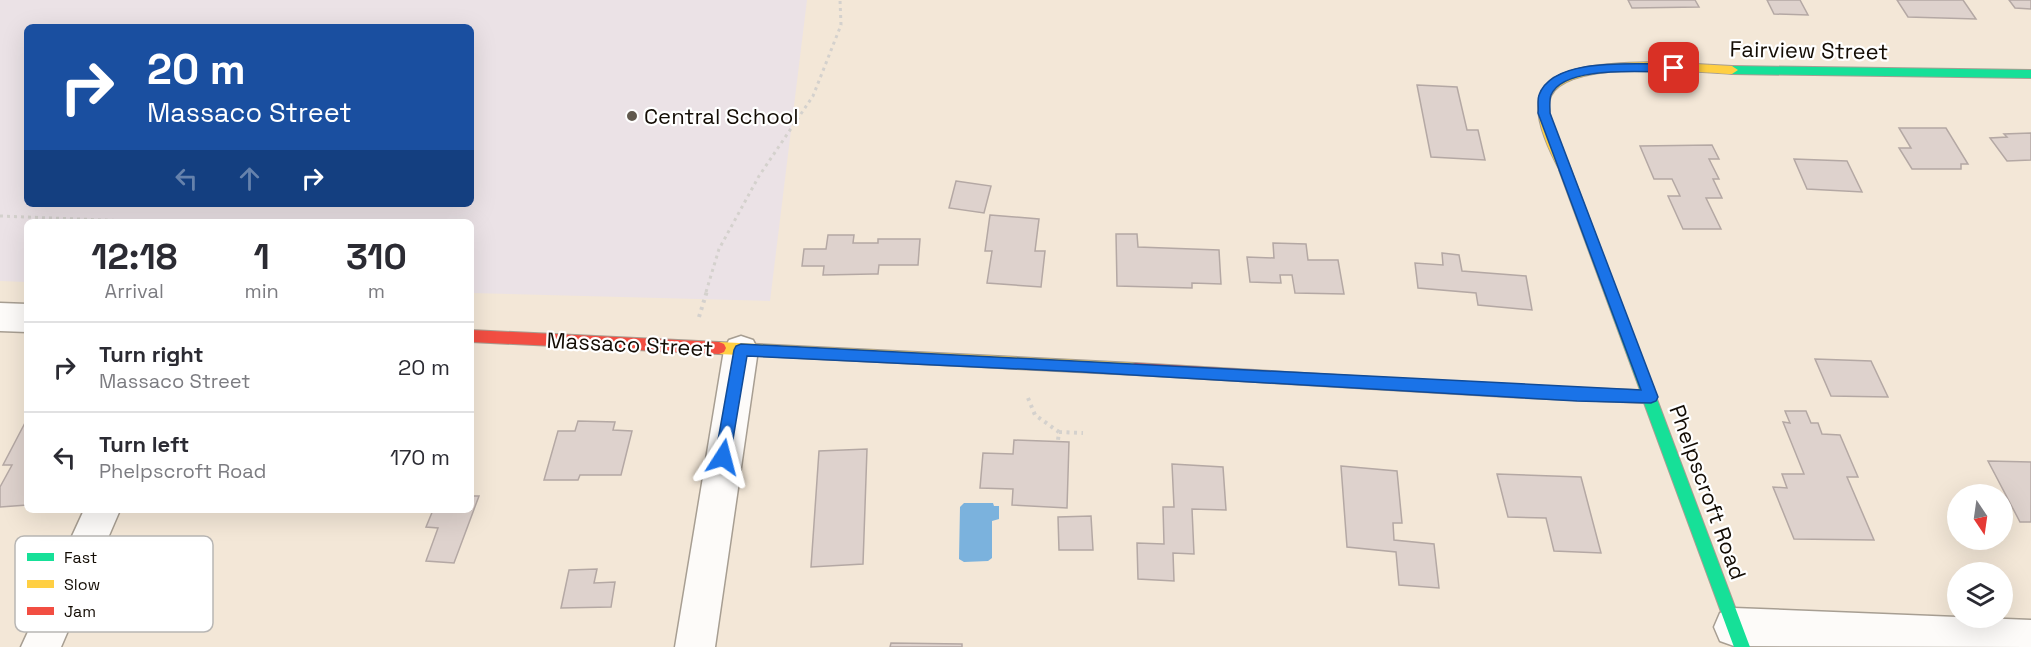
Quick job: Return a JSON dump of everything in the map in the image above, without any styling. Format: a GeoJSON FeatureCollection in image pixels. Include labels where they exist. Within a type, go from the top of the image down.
{"type":"FeatureCollection","features":[{"type":"Feature","properties":{"kind":"street","name":"Fairview Street"},"geometry":{"type":"LineString","coordinates":[[1554,82],[1583,69],[1653,67],[1799,72],[2031,74]]}},
{"type":"Feature","properties":{"kind":"street","name":"Phelpscroft Road"},"geometry":{"type":"LineString","coordinates":[[1554,82],[1545,95],[1544,113],[1738,637]]}},
{"type":"Feature","properties":{"kind":"street"},"geometry":{"type":"LineString","coordinates":[[0,317],[24,318]]}},
{"type":"Feature","properties":{"kind":"street","name":"Massaco Street"},"geometry":{"type":"LineString","coordinates":[[474,336],[1577,395],[1651,397]]}},
{"type":"Feature","properties":{"kind":"street"},"geometry":{"type":"LineString","coordinates":[[695,647],[741,350]]}},
{"type":"Feature","properties":{"kind":"street"},"geometry":{"type":"LineString","coordinates":[[90,536],[101,513]]}},
{"type":"Feature","properties":{"kind":"street"},"geometry":{"type":"LineString","coordinates":[[41,647],[48,632]]}},
{"type":"Feature","properties":{"kind":"street"},"geometry":{"type":"LineString","coordinates":[[1738,637],[2031,639]]}},
{"type":"Feature","properties":{"kind":"path"},"geometry":{"type":"LineString","coordinates":[[690,346],[719,249],[759,176],[813,96],[840,25],[840,0]]}},
{"type":"Feature","properties":{"kind":"path"},"geometry":{"type":"LineString","coordinates":[[0,216],[78,219]]}},
{"type":"Feature","properties":{"kind":"path"},"geometry":{"type":"LineString","coordinates":[[1026,364],[1029,405],[1038,419],[1059,432],[1083,433]]}},
{"type":"Feature","properties":{"kind":"path"},"geometry":{"type":"LineString","coordinates":[[1058,440],[1059,432]]}},
{"type":"Feature","properties":{"kind":"shaded area","name":"Central School"},"geometry":{"type":"Polygon","coordinates":[[[0,0],[807,0],[770,301],[474,293],[474,219],[24,219],[24,282],[0,281],[0,0]]]}},
{"type":"Feature","properties":{"kind":"water"},"geometry":{"type":"Polygon","coordinates":[[[964,503],[993,503],[994,506],[999,506],[999,519],[992,521],[992,558],[988,561],[964,562],[959,559],[960,507],[964,503]]]}},
{"type":"Feature","properties":{"kind":"building"},"geometry":{"type":"Polygon","coordinates":[[[1628,0],[1695,0],[1699,7],[1632,8],[1628,0]]]}},
{"type":"Feature","properties":{"kind":"building"},"geometry":{"type":"Polygon","coordinates":[[[1767,0],[1800,0],[1808,15],[1774,14],[1767,0]]]}},
{"type":"Feature","properties":{"kind":"building"},"geometry":{"type":"Polygon","coordinates":[[[1897,0],[1963,0],[1976,19],[1908,17],[1897,0]]]}},
{"type":"Feature","properties":{"kind":"building"},"geometry":{"type":"Polygon","coordinates":[[[2009,0],[2031,0],[2031,9],[2015,8],[2009,0]]]}},
{"type":"Feature","properties":{"kind":"building"},"geometry":{"type":"Polygon","coordinates":[[[1417,85],[1457,87],[1467,130],[1478,130],[1485,160],[1431,157],[1417,85]]]}},
{"type":"Feature","properties":{"kind":"building"},"geometry":{"type":"Polygon","coordinates":[[[1899,128],[1946,128],[1968,164],[1961,164],[1961,169],[1912,169],[1899,148],[1911,148],[1899,128]]]}},
{"type":"Feature","properties":{"kind":"building"},"geometry":{"type":"Polygon","coordinates":[[[2031,133],[2031,160],[2007,161],[1990,138],[2007,137],[2004,134],[2031,133]]]}},
{"type":"Feature","properties":{"kind":"building"},"geometry":{"type":"Polygon","coordinates":[[[1712,145],[1719,159],[1709,159],[1719,179],[1713,179],[1722,198],[1706,198],[1721,229],[1683,229],[1668,196],[1680,196],[1672,179],[1654,179],[1640,146],[1712,145]]]}},
{"type":"Feature","properties":{"kind":"building"},"geometry":{"type":"Polygon","coordinates":[[[1794,159],[1847,161],[1862,192],[1807,189],[1794,159]]]}},
{"type":"Feature","properties":{"kind":"building"},"geometry":{"type":"Polygon","coordinates":[[[956,181],[991,186],[984,213],[949,208],[956,181]]]}},
{"type":"Feature","properties":{"kind":"building"},"geometry":{"type":"Polygon","coordinates":[[[990,215],[1039,219],[1035,251],[1045,251],[1041,287],[987,283],[992,251],[985,251],[990,215]]]}},
{"type":"Feature","properties":{"kind":"building"},"geometry":{"type":"Polygon","coordinates":[[[1116,234],[1137,234],[1138,247],[1219,250],[1221,284],[1192,283],[1192,288],[1117,286],[1116,234]]]}},
{"type":"Feature","properties":{"kind":"building"},"geometry":{"type":"Polygon","coordinates":[[[828,235],[854,235],[853,243],[878,243],[878,239],[920,239],[918,265],[879,265],[878,274],[823,275],[824,266],[802,266],[804,249],[826,249],[828,235]]]}},
{"type":"Feature","properties":{"kind":"building"},"geometry":{"type":"Polygon","coordinates":[[[1273,243],[1306,244],[1308,260],[1338,260],[1344,294],[1295,293],[1292,275],[1280,275],[1281,283],[1250,282],[1247,257],[1274,258],[1273,243]]]}},
{"type":"Feature","properties":{"kind":"building"},"geometry":{"type":"Polygon","coordinates":[[[1442,253],[1459,255],[1462,271],[1526,276],[1532,310],[1478,305],[1476,293],[1418,288],[1415,263],[1443,265],[1442,253]]]}},
{"type":"Feature","properties":{"kind":"building"},"geometry":{"type":"Polygon","coordinates":[[[1815,359],[1871,361],[1888,397],[1831,396],[1815,359]]]}},
{"type":"Feature","properties":{"kind":"building"},"geometry":{"type":"Polygon","coordinates":[[[1785,411],[1806,411],[1811,423],[1818,423],[1822,434],[1840,435],[1858,477],[1847,477],[1874,540],[1794,539],[1773,487],[1787,488],[1782,474],[1804,474],[1783,422],[1790,423],[1785,411]]]}},
{"type":"Feature","properties":{"kind":"building"},"geometry":{"type":"Polygon","coordinates":[[[578,421],[615,422],[613,430],[632,431],[621,475],[580,475],[578,480],[544,480],[558,431],[575,431],[578,421]]]}},
{"type":"Feature","properties":{"kind":"building"},"geometry":{"type":"Polygon","coordinates":[[[24,425],[24,505],[0,507],[0,487],[12,465],[3,465],[24,425]]]}},
{"type":"Feature","properties":{"kind":"building"},"geometry":{"type":"Polygon","coordinates":[[[1014,440],[1069,442],[1067,508],[1012,505],[1013,489],[980,488],[983,453],[1013,454],[1014,440]]]}},
{"type":"Feature","properties":{"kind":"building"},"geometry":{"type":"Polygon","coordinates":[[[867,449],[863,564],[811,567],[819,451],[867,449]]]}},
{"type":"Feature","properties":{"kind":"building"},"geometry":{"type":"Polygon","coordinates":[[[1988,461],[2031,462],[2031,522],[2020,522],[2013,509],[2013,484],[2000,484],[1988,461]]]}},
{"type":"Feature","properties":{"kind":"building"},"geometry":{"type":"Polygon","coordinates":[[[1172,464],[1223,467],[1226,510],[1192,509],[1194,554],[1173,553],[1174,581],[1138,579],[1137,543],[1164,544],[1163,507],[1174,507],[1172,464]]]}},
{"type":"Feature","properties":{"kind":"building"},"geometry":{"type":"Polygon","coordinates":[[[1341,466],[1397,471],[1402,523],[1393,523],[1394,540],[1434,544],[1439,588],[1399,585],[1396,552],[1347,547],[1341,466]]]}},
{"type":"Feature","properties":{"kind":"building"},"geometry":{"type":"Polygon","coordinates":[[[1497,474],[1581,477],[1601,553],[1554,551],[1546,518],[1508,517],[1497,474]]]}},
{"type":"Feature","properties":{"kind":"building"},"geometry":{"type":"Polygon","coordinates":[[[474,496],[479,496],[474,509],[474,496]]]}},
{"type":"Feature","properties":{"kind":"building"},"geometry":{"type":"Polygon","coordinates":[[[432,513],[473,513],[454,563],[426,561],[438,528],[426,527],[432,513]]]}},
{"type":"Feature","properties":{"kind":"building"},"geometry":{"type":"Polygon","coordinates":[[[1091,516],[1093,550],[1059,550],[1058,517],[1091,516]]]}},
{"type":"Feature","properties":{"kind":"building"},"geometry":{"type":"Polygon","coordinates":[[[597,569],[594,583],[615,582],[611,607],[561,608],[569,570],[597,569]]]}},
{"type":"Feature","properties":{"kind":"building"},"geometry":{"type":"Polygon","coordinates":[[[891,643],[962,644],[962,647],[890,647],[891,643]]]}},
{"type":"Feature","properties":{"kind":"traffic: fast"},"geometry":{"type":"LineString","coordinates":[[1732,70],[2031,74]]}},
{"type":"Feature","properties":{"kind":"traffic: fast"},"geometry":{"type":"LineString","coordinates":[[1565,170],[1742,647]]}},
{"type":"Feature","properties":{"kind":"traffic: fast"},"geometry":{"type":"LineString","coordinates":[[1523,392],[1651,397]]}},
{"type":"Feature","properties":{"kind":"traffic: slow"},"geometry":{"type":"LineString","coordinates":[[1565,170],[1550,133],[1545,113],[1545,96],[1555,83],[1574,74],[1630,66],[1732,70]]}},
{"type":"Feature","properties":{"kind":"traffic: slow"},"geometry":{"type":"LineString","coordinates":[[719,348],[1135,369]]}},
{"type":"Feature","properties":{"kind":"traffic: jam"},"geometry":{"type":"LineString","coordinates":[[474,336],[719,348]]}},
{"type":"Feature","properties":{"kind":"traffic: jam"},"geometry":{"type":"LineString","coordinates":[[1135,369],[1523,392]]}},
{"type":"Feature","properties":{"kind":"place","name":"Central School"},"geometry":{"type":"Point","coordinates":[632,116]}},
{"type":"Feature","properties":{"kind":"route"},"geometry":{"type":"LineString","coordinates":[[723,457],[733,386],[741,350],[1082,366],[1577,395],[1651,397],[1544,113],[1545,95],[1554,82],[1583,69],[1674,68]]}}]}
